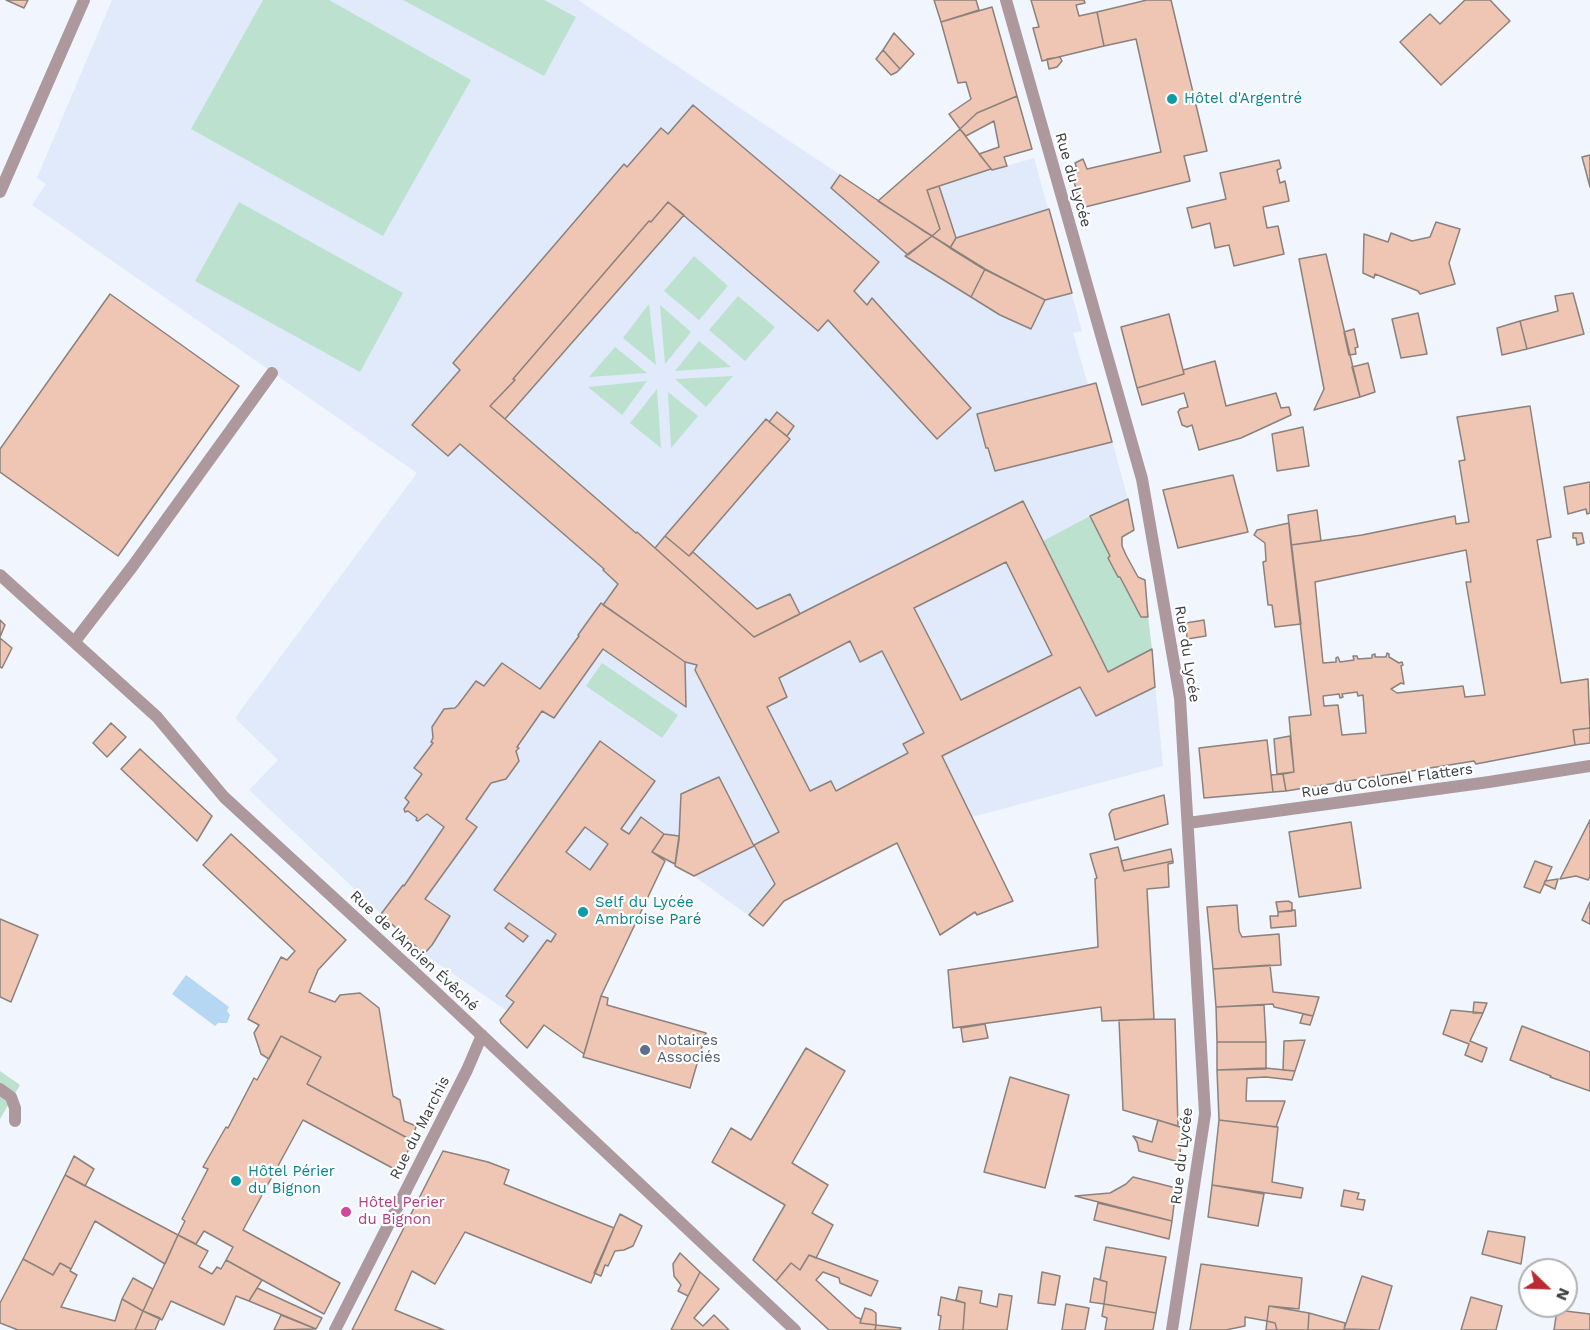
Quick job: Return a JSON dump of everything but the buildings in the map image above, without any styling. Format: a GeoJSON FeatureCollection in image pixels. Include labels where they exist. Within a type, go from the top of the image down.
{"type":"FeatureCollection","features":[{"type":"Feature","properties":{"kind":"street"},"geometry":{"type":"LineString","coordinates":[[0,192],[84,0]]}},
{"type":"Feature","properties":{"kind":"street","name":"Rue du Lycée"},"geometry":{"type":"LineString","coordinates":[[1006,0],[1142,479],[1180,698],[1205,1114],[1172,1330]]}},
{"type":"Feature","properties":{"kind":"street"},"geometry":{"type":"LineString","coordinates":[[75,641],[132,567],[272,374]]}},
{"type":"Feature","properties":{"kind":"street","name":"Rue de l'Ancien Évêché"},"geometry":{"type":"LineString","coordinates":[[0,575],[16,592],[75,641],[157,717],[224,797],[482,1035],[795,1330]]}},
{"type":"Feature","properties":{"kind":"street","name":"Rue de l'Ancien Évêché"},"geometry":{"type":"LineString","coordinates":[[0,585],[16,592]]}},
{"type":"Feature","properties":{"kind":"street","name":"Rue du Colonel Flatters"},"geometry":{"type":"LineString","coordinates":[[1188,823],[1590,766]]}},
{"type":"Feature","properties":{"kind":"street","name":"Rue du Marchis"},"geometry":{"type":"LineString","coordinates":[[335,1330],[467,1070],[482,1035]]}},
{"type":"Feature","properties":{"kind":"street"},"geometry":{"type":"LineString","coordinates":[[0,1089],[12,1097],[15,1120]]}},
{"type":"Feature","properties":{"kind":"shaded area"},"geometry":{"type":"Polygon","coordinates":[[[112,0],[578,0],[878,200],[960,129],[992,170],[1034,158],[1082,331],[1073,333],[1088,385],[1096,383],[1128,499],[1134,530],[1123,537],[1122,546],[1138,577],[1145,580],[1163,766],[972,817],[897,843],[784,901],[763,926],[694,876],[665,861],[601,996],[584,1054],[544,1026],[527,1048],[512,1034],[507,1011],[424,954],[249,790],[278,760],[235,718],[417,473],[32,205],[46,184],[37,178],[112,0]]]}},
{"type":"Feature","properties":{"kind":"green space"},"geometry":{"type":"Polygon","coordinates":[[[263,0],[329,0],[471,80],[383,236],[191,129],[263,0]]]}},
{"type":"Feature","properties":{"kind":"green space"},"geometry":{"type":"Polygon","coordinates":[[[403,0],[544,0],[576,17],[544,76],[403,0]]]}},
{"type":"Feature","properties":{"kind":"green space"},"geometry":{"type":"Polygon","coordinates":[[[239,202],[403,293],[360,372],[195,281],[239,202]]]}},
{"type":"Feature","properties":{"kind":"green space"},"geometry":{"type":"Polygon","coordinates":[[[694,256],[728,286],[699,320],[664,291],[694,256]]]}},
{"type":"Feature","properties":{"kind":"green space"},"geometry":{"type":"Polygon","coordinates":[[[738,296],[775,327],[745,361],[709,330],[738,296]]]}},
{"type":"Feature","properties":{"kind":"green space"},"geometry":{"type":"Polygon","coordinates":[[[649,304],[656,365],[623,338],[649,304]]]}},
{"type":"Feature","properties":{"kind":"green space"},"geometry":{"type":"Polygon","coordinates":[[[660,305],[691,332],[665,364],[660,305]]]}},
{"type":"Feature","properties":{"kind":"green space"},"geometry":{"type":"Polygon","coordinates":[[[699,341],[731,367],[675,371],[699,341]]]}},
{"type":"Feature","properties":{"kind":"green space"},"geometry":{"type":"Polygon","coordinates":[[[615,347],[647,373],[589,377],[615,347]]]}},
{"type":"Feature","properties":{"kind":"green space"},"geometry":{"type":"Polygon","coordinates":[[[733,376],[706,407],[675,379],[733,376]]]}},
{"type":"Feature","properties":{"kind":"green space"},"geometry":{"type":"Polygon","coordinates":[[[647,381],[622,415],[588,387],[647,381]]]}},
{"type":"Feature","properties":{"kind":"green space"},"geometry":{"type":"Polygon","coordinates":[[[657,389],[661,448],[630,423],[657,389]]]}},
{"type":"Feature","properties":{"kind":"green space"},"geometry":{"type":"Polygon","coordinates":[[[668,392],[698,416],[671,448],[668,392]]]}},
{"type":"Feature","properties":{"kind":"green space"},"geometry":{"type":"Polygon","coordinates":[[[1090,516],[1118,577],[1141,617],[1148,617],[1152,649],[1108,672],[1043,541],[1090,516]]]}},
{"type":"Feature","properties":{"kind":"green space"},"geometry":{"type":"Polygon","coordinates":[[[602,663],[678,715],[662,738],[586,686],[602,663]]]}},
{"type":"Feature","properties":{"kind":"green space"},"geometry":{"type":"Polygon","coordinates":[[[0,1071],[20,1085],[0,1119],[0,1071]]]}},
{"type":"Feature","properties":{"kind":"water"},"geometry":{"type":"Polygon","coordinates":[[[186,975],[229,1007],[227,1011],[230,1015],[227,1023],[218,1023],[215,1026],[172,994],[186,975]]]}},
{"type":"Feature","properties":{"kind":"place","name":"Hôtel d'Argentré"},"geometry":{"type":"Point","coordinates":[1172,99]}},
{"type":"Feature","properties":{"kind":"place","name":"Self du Lycée Ambroise Paré"},"geometry":{"type":"Point","coordinates":[583,912]}},
{"type":"Feature","properties":{"kind":"place","name":"Notaires Associés"},"geometry":{"type":"Point","coordinates":[645,1050]}},
{"type":"Feature","properties":{"kind":"place","name":"Hôtel Périer du Bignon"},"geometry":{"type":"Point","coordinates":[236,1181]}},
{"type":"Feature","properties":{"kind":"place","name":"Hôtel Perier du Bignon"},"geometry":{"type":"Point","coordinates":[346,1212]}}]}
